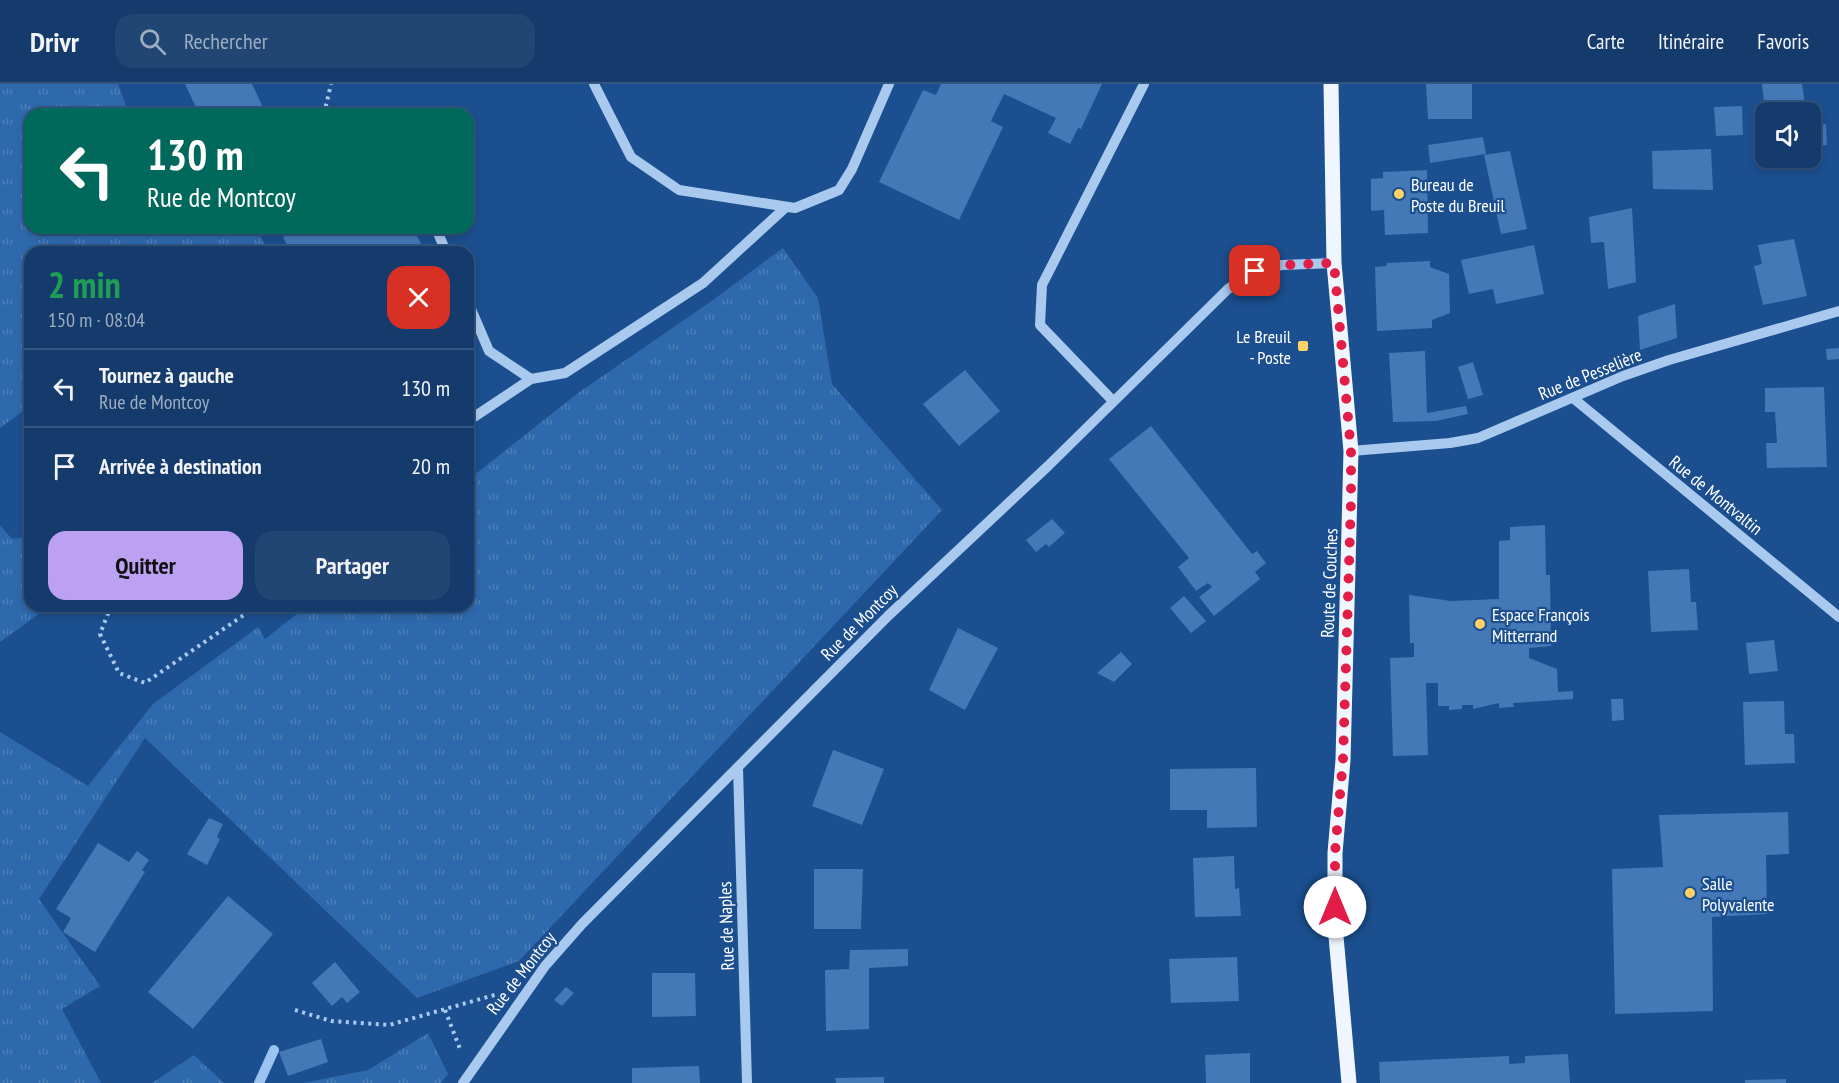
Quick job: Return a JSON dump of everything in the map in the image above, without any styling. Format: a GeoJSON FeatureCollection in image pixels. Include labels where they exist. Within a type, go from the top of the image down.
{"type":"FeatureCollection","features":[{"type":"Feature","properties":{"kind":"main road","name":"Route de Couches"},"geometry":{"type":"LineString","coordinates":[[1330,84],[1334,263],[1351,451],[1343,760],[1335,853],[1335,926],[1349,1083]]}},
{"type":"Feature","properties":{"kind":"street"},"geometry":{"type":"LineString","coordinates":[[594,84],[631,157],[679,190],[795,208],[839,190],[852,169],[889,84]]}},
{"type":"Feature","properties":{"kind":"street"},"geometry":{"type":"LineString","coordinates":[[1113,401],[1040,325],[1042,285],[1144,84]]}},
{"type":"Feature","properties":{"kind":"street"},"geometry":{"type":"LineString","coordinates":[[474,417],[531,379],[565,373],[703,283],[786,207]]}},
{"type":"Feature","properties":{"kind":"street","name":"Rue de Montcoy"},"geometry":{"type":"LineString","coordinates":[[463,1083],[534,982],[582,924],[888,615],[1048,466],[1200,313],[1228,289],[1255,271],[1282,265],[1334,263]]}},
{"type":"Feature","properties":{"kind":"street","name":"Rue de Pesselière"},"geometry":{"type":"LineString","coordinates":[[1351,451],[1450,443],[1478,438],[1669,360],[1839,311]]}},
{"type":"Feature","properties":{"kind":"street"},"geometry":{"type":"LineString","coordinates":[[474,316],[489,351],[531,379]]}},
{"type":"Feature","properties":{"kind":"street","name":"Rue de Montvaltin"},"geometry":{"type":"LineString","coordinates":[[1573,398],[1839,617]]}},
{"type":"Feature","properties":{"kind":"street","name":"Rue de Naples"},"geometry":{"type":"LineString","coordinates":[[738,768],[747,1083]]}},
{"type":"Feature","properties":{"kind":"path"},"geometry":{"type":"LineString","coordinates":[[325,108],[331,84]]}},
{"type":"Feature","properties":{"kind":"path"},"geometry":{"type":"LineString","coordinates":[[109,612],[100,634],[119,673],[145,683],[248,612]]}},
{"type":"Feature","properties":{"kind":"path"},"geometry":{"type":"LineString","coordinates":[[295,1010],[331,1021],[389,1025],[534,982]]}},
{"type":"Feature","properties":{"kind":"path"},"geometry":{"type":"LineString","coordinates":[[445,1010],[470,1072]]}},
{"type":"Feature","properties":{"kind":"green space"},"geometry":{"type":"Polygon","coordinates":[[[0,84],[118,84],[127,108],[24,108],[24,234],[260,234],[265,246],[24,246],[24,410],[0,428],[0,84]]]}},
{"type":"Feature","properties":{"kind":"green space"},"geometry":{"type":"Polygon","coordinates":[[[783,248],[818,298],[832,384],[942,510],[519,961],[417,998],[145,738],[39,899],[100,986],[62,1009],[101,1083],[0,1083],[0,732],[88,786],[153,704],[258,627],[265,639],[299,612],[474,612],[474,475],[578,393],[713,300],[783,248]]]}},
{"type":"Feature","properties":{"kind":"green space"},"geometry":{"type":"Polygon","coordinates":[[[0,525],[12,539],[24,537],[24,612],[42,612],[0,642],[0,525]]]}},
{"type":"Feature","properties":{"kind":"green space"},"geometry":{"type":"Polygon","coordinates":[[[428,1033],[448,1074],[441,1083],[303,1083],[368,1070],[428,1033]]]}},
{"type":"Feature","properties":{"kind":"green space"},"geometry":{"type":"Polygon","coordinates":[[[194,1055],[224,1083],[152,1083],[194,1055]]]}},
{"type":"Feature","properties":{"kind":"building"},"geometry":{"type":"Polygon","coordinates":[[[185,84],[252,84],[263,108],[196,108],[185,84]]]}},
{"type":"Feature","properties":{"kind":"building"},"geometry":{"type":"Polygon","coordinates":[[[941,84],[1102,84],[1081,129],[1078,128],[1070,144],[1048,133],[1056,118],[1004,94],[991,121],[1003,127],[959,220],[879,182],[923,90],[936,95],[941,84]]]}},
{"type":"Feature","properties":{"kind":"building"},"geometry":{"type":"Polygon","coordinates":[[[1426,84],[1472,84],[1472,119],[1428,119],[1426,84]]]}},
{"type":"Feature","properties":{"kind":"building"},"geometry":{"type":"Polygon","coordinates":[[[1762,84],[1802,84],[1805,102],[1764,102],[1762,84]]]}},
{"type":"Feature","properties":{"kind":"building"},"geometry":{"type":"Polygon","coordinates":[[[1742,106],[1743,135],[1716,136],[1714,107],[1742,106]]]}},
{"type":"Feature","properties":{"kind":"building"},"geometry":{"type":"Polygon","coordinates":[[[1826,124],[1827,145],[1821,145],[1821,125],[1826,124]]]}},
{"type":"Feature","properties":{"kind":"building"},"geometry":{"type":"Polygon","coordinates":[[[1483,137],[1486,154],[1430,163],[1428,145],[1483,137]]]}},
{"type":"Feature","properties":{"kind":"building"},"geometry":{"type":"Polygon","coordinates":[[[1711,149],[1713,190],[1653,189],[1652,151],[1711,149]]]}},
{"type":"Feature","properties":{"kind":"building"},"geometry":{"type":"Polygon","coordinates":[[[1510,151],[1527,229],[1501,234],[1484,155],[1510,151]]]}},
{"type":"Feature","properties":{"kind":"building","name":"Bureau de Poste du Breuil"},"geometry":{"type":"Polygon","coordinates":[[[1427,170],[1428,233],[1385,235],[1384,210],[1371,211],[1371,179],[1383,178],[1383,172],[1427,170]]]}},
{"type":"Feature","properties":{"kind":"building"},"geometry":{"type":"Polygon","coordinates":[[[1632,208],[1636,282],[1608,289],[1604,242],[1591,243],[1589,217],[1632,208]]]}},
{"type":"Feature","properties":{"kind":"building"},"geometry":{"type":"Polygon","coordinates":[[[289,234],[416,234],[422,246],[287,246],[283,237],[289,234]]]}},
{"type":"Feature","properties":{"kind":"building"},"geometry":{"type":"Polygon","coordinates":[[[1794,239],[1807,296],[1763,305],[1754,266],[1762,264],[1758,245],[1794,239]]]}},
{"type":"Feature","properties":{"kind":"building"},"geometry":{"type":"Polygon","coordinates":[[[1534,245],[1544,294],[1496,304],[1493,289],[1469,294],[1461,260],[1534,245]]]}},
{"type":"Feature","properties":{"kind":"building"},"geometry":{"type":"Polygon","coordinates":[[[1430,261],[1430,267],[1449,274],[1450,313],[1432,320],[1432,328],[1377,331],[1375,267],[1386,266],[1387,263],[1430,261]]]}},
{"type":"Feature","properties":{"kind":"building"},"geometry":{"type":"Polygon","coordinates":[[[1675,304],[1677,338],[1640,350],[1638,316],[1675,304]]]}},
{"type":"Feature","properties":{"kind":"building"},"geometry":{"type":"Polygon","coordinates":[[[1839,348],[1839,359],[1827,360],[1826,349],[1839,348]]]}},
{"type":"Feature","properties":{"kind":"building"},"geometry":{"type":"Polygon","coordinates":[[[1425,351],[1427,413],[1466,406],[1468,414],[1436,421],[1393,422],[1389,353],[1425,351]]]}},
{"type":"Feature","properties":{"kind":"building"},"geometry":{"type":"Polygon","coordinates":[[[1473,362],[1483,395],[1468,399],[1458,367],[1473,362]]]}},
{"type":"Feature","properties":{"kind":"building"},"geometry":{"type":"Polygon","coordinates":[[[965,370],[1000,411],[959,446],[923,404],[965,370]]]}},
{"type":"Feature","properties":{"kind":"building"},"geometry":{"type":"Polygon","coordinates":[[[1824,387],[1827,467],[1767,468],[1766,443],[1777,443],[1775,412],[1765,412],[1765,388],[1824,387]]]}},
{"type":"Feature","properties":{"kind":"building"},"geometry":{"type":"Polygon","coordinates":[[[1151,426],[1252,554],[1257,551],[1266,563],[1255,572],[1260,579],[1214,616],[1199,597],[1212,587],[1208,583],[1196,591],[1178,567],[1189,558],[1109,459],[1151,426]]]}},
{"type":"Feature","properties":{"kind":"building"},"geometry":{"type":"Polygon","coordinates":[[[1052,519],[1065,533],[1049,547],[1046,544],[1036,552],[1026,540],[1052,519]]]}},
{"type":"Feature","properties":{"kind":"building","name":"Espace François Mitterrand"},"geometry":{"type":"Polygon","coordinates":[[[1545,525],[1546,575],[1550,575],[1551,646],[1529,648],[1529,658],[1557,669],[1558,692],[1573,691],[1573,699],[1513,703],[1514,707],[1499,708],[1499,703],[1473,709],[1473,705],[1462,705],[1462,709],[1449,710],[1449,706],[1438,706],[1438,683],[1426,683],[1428,755],[1393,756],[1390,658],[1414,657],[1414,643],[1410,643],[1409,595],[1451,601],[1499,599],[1499,541],[1510,540],[1510,527],[1545,525]]]}},
{"type":"Feature","properties":{"kind":"building"},"geometry":{"type":"Polygon","coordinates":[[[1689,569],[1691,602],[1696,602],[1698,630],[1651,632],[1648,571],[1689,569]]]}},
{"type":"Feature","properties":{"kind":"building"},"geometry":{"type":"Polygon","coordinates":[[[1184,596],[1206,621],[1191,633],[1170,608],[1184,596]]]}},
{"type":"Feature","properties":{"kind":"building"},"geometry":{"type":"Polygon","coordinates":[[[958,628],[998,648],[965,710],[929,690],[958,628]]]}},
{"type":"Feature","properties":{"kind":"building"},"geometry":{"type":"Polygon","coordinates":[[[1774,640],[1778,671],[1749,674],[1746,643],[1774,640]]]}},
{"type":"Feature","properties":{"kind":"building"},"geometry":{"type":"Polygon","coordinates":[[[1121,652],[1132,664],[1114,682],[1097,673],[1121,652]]]}},
{"type":"Feature","properties":{"kind":"building"},"geometry":{"type":"Polygon","coordinates":[[[1611,699],[1623,699],[1624,720],[1612,721],[1611,699]]]}},
{"type":"Feature","properties":{"kind":"building"},"geometry":{"type":"Polygon","coordinates":[[[1784,701],[1785,734],[1794,734],[1795,763],[1745,765],[1743,702],[1784,701]]]}},
{"type":"Feature","properties":{"kind":"building"},"geometry":{"type":"Polygon","coordinates":[[[833,750],[884,769],[862,825],[812,806],[833,750]]]}},
{"type":"Feature","properties":{"kind":"building"},"geometry":{"type":"Polygon","coordinates":[[[1256,768],[1257,827],[1207,828],[1207,810],[1170,810],[1170,769],[1256,768]]]}},
{"type":"Feature","properties":{"kind":"building","name":"Salle Polyvalente"},"geometry":{"type":"Polygon","coordinates":[[[1788,812],[1789,854],[1766,855],[1767,914],[1712,917],[1713,1011],[1615,1014],[1612,869],[1663,867],[1659,815],[1788,812]]]}},
{"type":"Feature","properties":{"kind":"building"},"geometry":{"type":"Polygon","coordinates":[[[209,818],[223,824],[217,837],[220,839],[207,865],[187,854],[209,818]]]}},
{"type":"Feature","properties":{"kind":"building"},"geometry":{"type":"Polygon","coordinates":[[[98,843],[129,862],[137,851],[149,860],[142,870],[145,872],[95,952],[63,932],[71,918],[56,909],[98,843]]]}},
{"type":"Feature","properties":{"kind":"building"},"geometry":{"type":"Polygon","coordinates":[[[1234,856],[1235,889],[1239,888],[1241,916],[1195,917],[1193,858],[1234,856]]]}},
{"type":"Feature","properties":{"kind":"building"},"geometry":{"type":"Polygon","coordinates":[[[814,869],[863,869],[861,929],[814,929],[814,869]]]}},
{"type":"Feature","properties":{"kind":"building"},"geometry":{"type":"Polygon","coordinates":[[[228,896],[273,934],[193,1029],[148,992],[228,896]]]}},
{"type":"Feature","properties":{"kind":"building"},"geometry":{"type":"Polygon","coordinates":[[[908,949],[908,966],[869,968],[869,1029],[826,1031],[825,970],[849,969],[850,950],[908,949]]]}},
{"type":"Feature","properties":{"kind":"building"},"geometry":{"type":"Polygon","coordinates":[[[1237,957],[1239,1001],[1171,1003],[1169,959],[1237,957]]]}},
{"type":"Feature","properties":{"kind":"building"},"geometry":{"type":"Polygon","coordinates":[[[335,962],[360,992],[347,1003],[342,997],[332,1006],[312,983],[335,962]]]}},
{"type":"Feature","properties":{"kind":"building"},"geometry":{"type":"Polygon","coordinates":[[[652,973],[695,973],[696,1016],[652,1017],[652,973]]]}},
{"type":"Feature","properties":{"kind":"building"},"geometry":{"type":"Polygon","coordinates":[[[566,987],[574,993],[562,1006],[554,1000],[566,987]]]}},
{"type":"Feature","properties":{"kind":"building"},"geometry":{"type":"Polygon","coordinates":[[[321,1039],[328,1062],[288,1076],[279,1052],[321,1039]]]}},
{"type":"Feature","properties":{"kind":"building"},"geometry":{"type":"Polygon","coordinates":[[[1250,1053],[1250,1083],[1206,1083],[1205,1055],[1250,1053]]]}},
{"type":"Feature","properties":{"kind":"building"},"geometry":{"type":"Polygon","coordinates":[[[1568,1054],[1570,1083],[1380,1083],[1379,1062],[1509,1056],[1509,1064],[1525,1063],[1525,1056],[1568,1054]]]}},
{"type":"Feature","properties":{"kind":"building"},"geometry":{"type":"Polygon","coordinates":[[[699,1066],[700,1083],[632,1083],[632,1068],[699,1066]]]}},
{"type":"Feature","properties":{"kind":"building"},"geometry":{"type":"Polygon","coordinates":[[[884,1077],[884,1083],[836,1083],[835,1078],[884,1077]]]}},
{"type":"Feature","properties":{"kind":"building"},"geometry":{"type":"Polygon","coordinates":[[[1786,1079],[1786,1083],[1745,1083],[1745,1080],[1786,1079]]]}},
{"type":"Feature","properties":{"kind":"waterway"},"geometry":{"type":"LineString","coordinates":[[259,1083],[274,1050]]}},
{"type":"Feature","properties":{"kind":"place","name":"Bureau de Poste du Breuil"},"geometry":{"type":"Point","coordinates":[1399,194]}},
{"type":"Feature","properties":{"kind":"place","name":"Le Breuil - Poste"},"geometry":{"type":"Point","coordinates":[1303,346]}},
{"type":"Feature","properties":{"kind":"place","name":"Espace François Mitterrand"},"geometry":{"type":"Point","coordinates":[1480,624]}},
{"type":"Feature","properties":{"kind":"place","name":"Salle Polyvalente"},"geometry":{"type":"Point","coordinates":[1690,893]}},
{"type":"Feature","properties":{"kind":"route"},"geometry":{"type":"LineString","coordinates":[[1255,271],[1282,265],[1334,263],[1351,451],[1343,760],[1335,853],[1335,907]]}}]}
